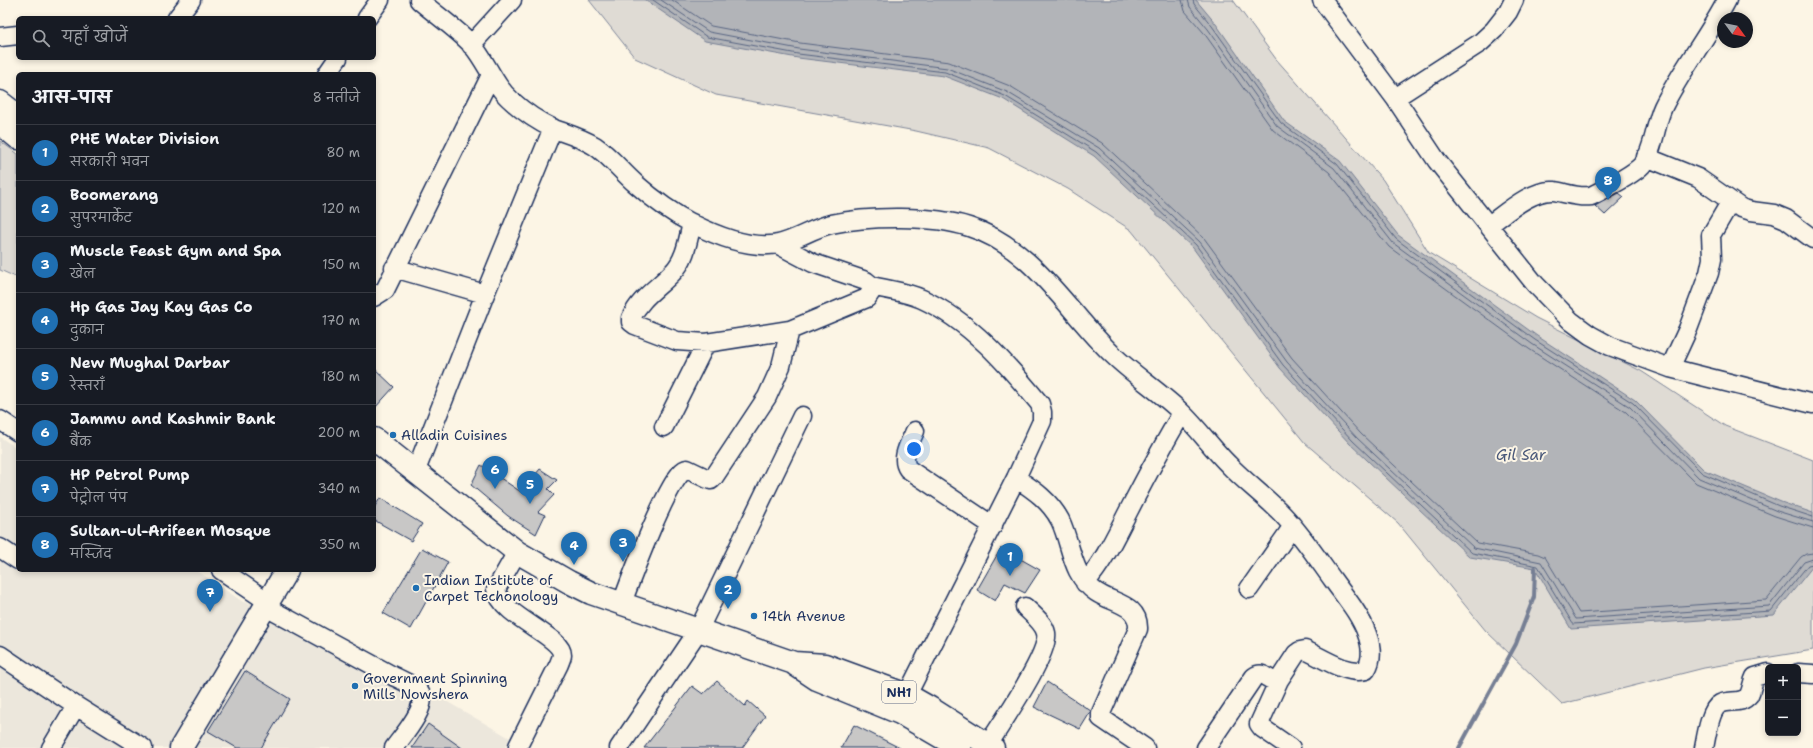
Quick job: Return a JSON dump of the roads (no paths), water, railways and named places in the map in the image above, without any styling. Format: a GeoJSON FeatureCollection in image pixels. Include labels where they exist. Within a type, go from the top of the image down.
{"type":"FeatureCollection","features":[{"type":"Feature","properties":{"kind":"main road"},"geometry":{"type":"LineString","coordinates":[[0,102],[16,114]]}},
{"type":"Feature","properties":{"kind":"main road"},"geometry":{"type":"LineString","coordinates":[[0,123],[16,136]]}},
{"type":"Feature","properties":{"kind":"main road","name":"NH1"},"geometry":{"type":"LineString","coordinates":[[376,441],[415,473],[517,552],[570,582],[591,592],[698,631],[794,663],[824,665],[907,695],[990,746]]}},
{"type":"Feature","properties":{"kind":"main road"},"geometry":{"type":"LineString","coordinates":[[181,748],[286,572]]}},
{"type":"Feature","properties":{"kind":"main road","name":"NH1"},"geometry":{"type":"LineString","coordinates":[[794,663],[818,679],[900,713],[960,748]]}},
{"type":"Feature","properties":{"kind":"street"},"geometry":{"type":"LineString","coordinates":[[179,16],[191,0]]}},
{"type":"Feature","properties":{"kind":"street"},"geometry":{"type":"LineString","coordinates":[[368,16],[380,0]]}},
{"type":"Feature","properties":{"kind":"street"},"geometry":{"type":"LineString","coordinates":[[419,0],[471,45],[501,91],[511,101],[532,116],[553,128],[571,134],[593,145],[614,161],[634,182],[658,202],[692,223],[734,239],[755,244],[777,244],[797,238],[816,228],[850,221],[930,219],[956,223],[974,228],[994,238],[1036,270],[1053,287],[1089,331],[1115,357],[1182,413],[1227,463],[1270,502],[1293,526],[1362,624],[1370,647],[1370,663],[1366,670],[1358,672],[1346,669],[1305,650],[1300,651],[1279,680],[1259,724],[1262,728],[1291,748]]}},
{"type":"Feature","properties":{"kind":"street"},"geometry":{"type":"LineString","coordinates":[[471,45],[512,0]]}},
{"type":"Feature","properties":{"kind":"street"},"geometry":{"type":"LineString","coordinates":[[1322,0],[1395,98],[1438,161],[1535,284],[1571,321],[1590,335],[1610,346],[1670,368],[1813,404]]}},
{"type":"Feature","properties":{"kind":"street"},"geometry":{"type":"LineString","coordinates":[[1395,98],[1480,43],[1494,30],[1508,12],[1514,0]]}},
{"type":"Feature","properties":{"kind":"street"},"geometry":{"type":"LineString","coordinates":[[1489,225],[1532,195],[1543,191],[1554,191],[1583,198],[1590,196],[1639,168],[1646,158],[1662,108],[1676,83],[1715,24],[1727,0]]}},
{"type":"Feature","properties":{"kind":"street"},"geometry":{"type":"LineString","coordinates":[[0,37],[16,34]]}},
{"type":"Feature","properties":{"kind":"street"},"geometry":{"type":"LineString","coordinates":[[328,72],[337,60]]}},
{"type":"Feature","properties":{"kind":"street"},"geometry":{"type":"LineString","coordinates":[[376,296],[385,290],[394,268],[491,75]]}},
{"type":"Feature","properties":{"kind":"street"},"geometry":{"type":"LineString","coordinates":[[415,473],[485,294],[553,128]]}},
{"type":"Feature","properties":{"kind":"street"},"geometry":{"type":"LineString","coordinates":[[1646,158],[1698,178],[1741,208],[1774,214],[1786,219],[1813,238]]}},
{"type":"Feature","properties":{"kind":"street"},"geometry":{"type":"LineString","coordinates":[[1670,368],[1688,329],[1709,273],[1712,259],[1711,234],[1731,201]]}},
{"type":"Feature","properties":{"kind":"street"},"geometry":{"type":"LineString","coordinates":[[692,223],[684,255],[679,264],[673,272],[649,292],[634,312],[631,322],[646,330],[677,341],[706,343],[790,330],[867,298],[871,292],[872,286]]}},
{"type":"Feature","properties":{"kind":"street"},"geometry":{"type":"LineString","coordinates":[[777,244],[813,263],[862,280],[872,286],[921,298],[942,310],[963,325],[1006,363],[1040,404],[1042,421],[1016,478],[907,695]]}},
{"type":"Feature","properties":{"kind":"street"},"geometry":{"type":"LineString","coordinates":[[394,268],[485,294]]}},
{"type":"Feature","properties":{"kind":"street"},"geometry":{"type":"LineString","coordinates":[[622,603],[641,553],[679,474],[684,469],[687,469],[708,479],[714,477],[770,392],[781,366],[790,330]]}},
{"type":"Feature","properties":{"kind":"street"},"geometry":{"type":"LineString","coordinates":[[664,427],[706,343]]}},
{"type":"Feature","properties":{"kind":"street"},"geometry":{"type":"LineString","coordinates":[[1085,583],[1095,572],[1108,550],[1160,451],[1182,413]]}},
{"type":"Feature","properties":{"kind":"street"},"geometry":{"type":"LineString","coordinates":[[619,748],[698,631],[802,416]]}},
{"type":"Feature","properties":{"kind":"street"},"geometry":{"type":"LineString","coordinates":[[0,420],[16,431]]}},
{"type":"Feature","properties":{"kind":"street"},"geometry":{"type":"LineString","coordinates":[[915,431],[904,458],[904,464],[908,469],[993,526]]}},
{"type":"Feature","properties":{"kind":"street"},"geometry":{"type":"LineString","coordinates":[[1016,478],[1036,491],[1049,503],[1060,521],[1077,571],[1085,583],[1096,592],[1136,614],[1138,630],[1100,712],[1101,718],[1108,724],[1146,748]]}},
{"type":"Feature","properties":{"kind":"street"},"geometry":{"type":"LineString","coordinates":[[1249,589],[1293,526]]}},
{"type":"Feature","properties":{"kind":"street"},"geometry":{"type":"LineString","coordinates":[[0,548],[16,559]]}},
{"type":"Feature","properties":{"kind":"street"},"geometry":{"type":"LineString","coordinates":[[517,552],[496,589],[497,598],[508,609],[551,639],[559,646],[562,654],[559,664],[518,746]]}},
{"type":"Feature","properties":{"kind":"street"},"geometry":{"type":"LineString","coordinates":[[224,572],[266,604],[413,687],[420,693],[422,700],[418,714],[394,748]]}},
{"type":"Feature","properties":{"kind":"street"},"geometry":{"type":"LineString","coordinates":[[990,746],[1044,648],[1046,634],[1041,623],[1025,607]]}},
{"type":"Feature","properties":{"kind":"street"},"geometry":{"type":"LineString","coordinates":[[0,655],[76,706],[143,748]]}},
{"type":"Feature","properties":{"kind":"street"},"geometry":{"type":"LineString","coordinates":[[1801,673],[1813,674]]}},
{"type":"Feature","properties":{"kind":"street"},"geometry":{"type":"LineString","coordinates":[[1206,748],[1254,676],[1262,674],[1276,682],[1279,680]]}},
{"type":"Feature","properties":{"kind":"street"},"geometry":{"type":"LineString","coordinates":[[1704,748],[1714,710],[1719,704],[1739,702],[1744,699],[1752,689],[1755,677],[1765,674]]}},
{"type":"Feature","properties":{"kind":"street"},"geometry":{"type":"LineString","coordinates":[[51,748],[76,706]]}},
{"type":"Feature","properties":{"kind":"water","name":"Gil Sar"},"geometry":{"type":"Polygon","coordinates":[[[645,0],[1196,0],[1216,24],[1284,121],[1340,161],[1398,235],[1537,336],[1635,400],[1704,470],[1781,502],[1813,513],[1813,566],[1774,615],[1571,629],[1535,568],[1470,557],[1350,444],[1280,368],[1193,248],[1094,156],[1003,99],[944,76],[798,58],[705,41],[645,0]]]}},
{"type":"Feature","properties":{"kind":"waterway"},"geometry":{"type":"LineString","coordinates":[[1459,748],[1516,644],[1534,597],[1535,568]]}},
{"type":"Feature","properties":{"kind":"place","name":"Sultan-ul-Arifeen Mosque"},"geometry":{"type":"Point","coordinates":[1608,200]}},
{"type":"Feature","properties":{"kind":"place","name":"Alladin Cuisines"},"geometry":{"type":"Point","coordinates":[393,435]}},
{"type":"Feature","properties":{"kind":"place","name":"Jammu and Kashmir Bank"},"geometry":{"type":"Point","coordinates":[495,489]}},
{"type":"Feature","properties":{"kind":"place","name":"New Mughal Darbar"},"geometry":{"type":"Point","coordinates":[530,504]}},
{"type":"Feature","properties":{"kind":"place","name":"Muscle Feast Gym and Spa"},"geometry":{"type":"Point","coordinates":[623,562]}},
{"type":"Feature","properties":{"kind":"place","name":"Hp Gas Jay Kay Gas Co"},"geometry":{"type":"Point","coordinates":[574,565]}},
{"type":"Feature","properties":{"kind":"place","name":"PHE Water Division"},"geometry":{"type":"Point","coordinates":[1010,576]}},
{"type":"Feature","properties":{"kind":"place","name":"Indian Institute of Carpet Techonology"},"geometry":{"type":"Point","coordinates":[416,588]}},
{"type":"Feature","properties":{"kind":"place","name":"Boomerang"},"geometry":{"type":"Point","coordinates":[728,609]}},
{"type":"Feature","properties":{"kind":"place","name":"HP Petrol Pump"},"geometry":{"type":"Point","coordinates":[210,612]}},
{"type":"Feature","properties":{"kind":"place","name":"14th Avenue"},"geometry":{"type":"Point","coordinates":[754,616]}},
{"type":"Feature","properties":{"kind":"place","name":"Government Spinning Mills Nowshera"},"geometry":{"type":"Point","coordinates":[355,686]}}]}
